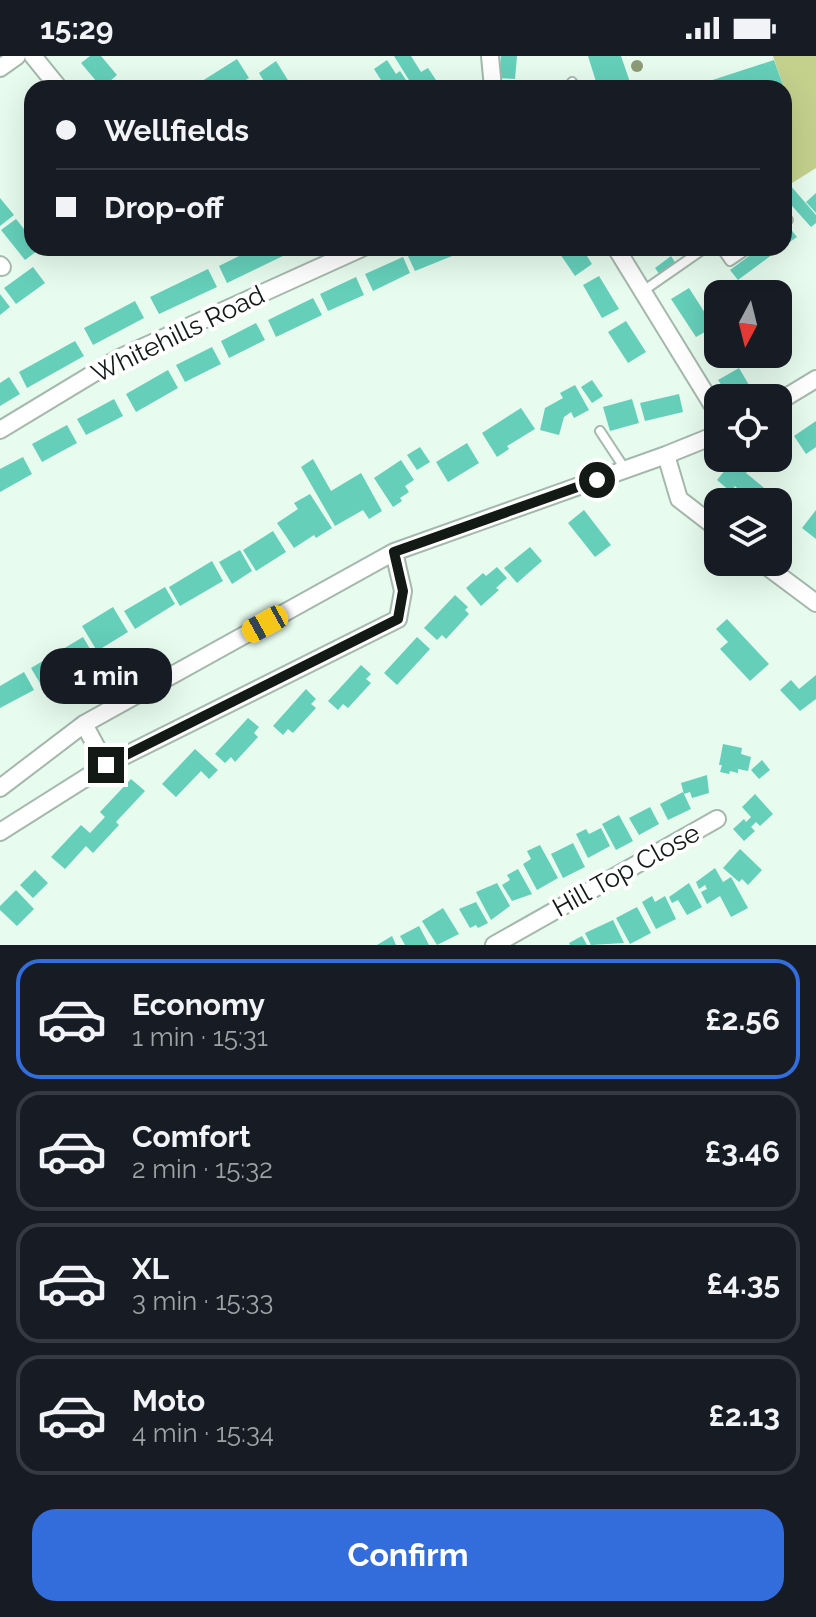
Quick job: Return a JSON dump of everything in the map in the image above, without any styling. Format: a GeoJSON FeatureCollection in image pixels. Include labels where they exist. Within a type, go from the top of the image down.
{"type":"FeatureCollection","features":[{"type":"Feature","properties":{"kind":"street"},"geometry":{"type":"LineString","coordinates":[[0,68],[17,56]]}},
{"type":"Feature","properties":{"kind":"street"},"geometry":{"type":"LineString","coordinates":[[33,56],[52,80]]}},
{"type":"Feature","properties":{"kind":"street"},"geometry":{"type":"LineString","coordinates":[[490,56],[492,80]]}},
{"type":"Feature","properties":{"kind":"street","name":"Whitehills Road"},"geometry":{"type":"LineString","coordinates":[[0,430],[119,358],[337,256]]}},
{"type":"Feature","properties":{"kind":"street"},"geometry":{"type":"LineString","coordinates":[[621,256],[704,391]]}},
{"type":"Feature","properties":{"kind":"street"},"geometry":{"type":"LineString","coordinates":[[792,394],[816,379]]}},
{"type":"Feature","properties":{"kind":"street"},"geometry":{"type":"LineString","coordinates":[[0,788],[84,724],[394,552],[704,440]]}},
{"type":"Feature","properties":{"kind":"street"},"geometry":{"type":"LineString","coordinates":[[666,455],[679,499],[704,518]]}},
{"type":"Feature","properties":{"kind":"street"},"geometry":{"type":"LineString","coordinates":[[0,832],[106,765],[398,619],[403,591],[394,552]]}},
{"type":"Feature","properties":{"kind":"street"},"geometry":{"type":"LineString","coordinates":[[780,576],[816,603]]}},
{"type":"Feature","properties":{"kind":"street"},"geometry":{"type":"LineString","coordinates":[[84,724],[106,765]]}},
{"type":"Feature","properties":{"kind":"street","name":"Hill Top Close"},"geometry":{"type":"LineString","coordinates":[[494,945],[717,819]]}},
{"type":"Feature","properties":{"kind":"lane"},"geometry":{"type":"LineString","coordinates":[[643,291],[693,256]]}},
{"type":"Feature","properties":{"kind":"lane"},"geometry":{"type":"LineString","coordinates":[[600,431],[625,470]]}},
{"type":"Feature","properties":{"kind":"green space"},"geometry":{"type":"Polygon","coordinates":[[[773,56],[816,56],[816,168],[792,183],[792,80],[781,80],[773,56]]]}},
{"type":"Feature","properties":{"kind":"building"},"geometry":{"type":"Polygon","coordinates":[[[90,56],[101,56],[117,75],[111,80],[95,80],[81,63],[90,56]]]}},
{"type":"Feature","properties":{"kind":"building"},"geometry":{"type":"Polygon","coordinates":[[[394,56],[411,56],[421,72],[428,68],[436,80],[409,80],[394,56]]]}},
{"type":"Feature","properties":{"kind":"building"},"geometry":{"type":"Polygon","coordinates":[[[501,56],[517,56],[515,79],[499,78],[501,56]]]}},
{"type":"Feature","properties":{"kind":"building"},"geometry":{"type":"Polygon","coordinates":[[[588,56],[621,56],[629,80],[596,80],[588,56]]]}},
{"type":"Feature","properties":{"kind":"building"},"geometry":{"type":"Polygon","coordinates":[[[237,59],[249,78],[246,80],[204,80],[237,59]]]}},
{"type":"Feature","properties":{"kind":"building"},"geometry":{"type":"Polygon","coordinates":[[[387,60],[396,74],[400,71],[406,80],[381,80],[374,69],[387,60]]]}},
{"type":"Feature","properties":{"kind":"building"},"geometry":{"type":"Polygon","coordinates":[[[774,60],[781,80],[713,80],[774,60]]]}},
{"type":"Feature","properties":{"kind":"building"},"geometry":{"type":"Polygon","coordinates":[[[276,61],[288,80],[263,80],[259,73],[276,61]]]}},
{"type":"Feature","properties":{"kind":"building"},"geometry":{"type":"Polygon","coordinates":[[[792,187],[816,215],[816,223],[811,227],[792,206],[792,187]]]}},
{"type":"Feature","properties":{"kind":"building"},"geometry":{"type":"Polygon","coordinates":[[[816,193],[816,213],[806,202],[816,193]]]}},
{"type":"Feature","properties":{"kind":"building"},"geometry":{"type":"Polygon","coordinates":[[[0,198],[14,215],[0,226],[0,198]]]}},
{"type":"Feature","properties":{"kind":"building"},"geometry":{"type":"Polygon","coordinates":[[[16,219],[24,229],[24,256],[30,256],[25,260],[1,230],[16,219]]]}},
{"type":"Feature","properties":{"kind":"building"},"geometry":{"type":"Polygon","coordinates":[[[239,256],[283,256],[227,283],[219,266],[239,256]]]}},
{"type":"Feature","properties":{"kind":"building"},"geometry":{"type":"Polygon","coordinates":[[[408,256],[452,256],[415,271],[408,256]]]}},
{"type":"Feature","properties":{"kind":"building"},"geometry":{"type":"Polygon","coordinates":[[[561,256],[587,256],[592,264],[575,276],[561,256]]]}},
{"type":"Feature","properties":{"kind":"building"},"geometry":{"type":"Polygon","coordinates":[[[671,256],[676,264],[660,275],[655,268],[671,256]]]}},
{"type":"Feature","properties":{"kind":"building"},"geometry":{"type":"Polygon","coordinates":[[[749,256],[770,256],[738,280],[730,270],[749,256]]]}},
{"type":"Feature","properties":{"kind":"building"},"geometry":{"type":"Polygon","coordinates":[[[403,257],[410,273],[373,291],[365,274],[403,257]]]}},
{"type":"Feature","properties":{"kind":"building"},"geometry":{"type":"Polygon","coordinates":[[[33,267],[45,283],[16,304],[4,288],[33,267]]]}},
{"type":"Feature","properties":{"kind":"building"},"geometry":{"type":"Polygon","coordinates":[[[208,269],[217,287],[159,314],[150,297],[208,269]]]}},
{"type":"Feature","properties":{"kind":"building"},"geometry":{"type":"Polygon","coordinates":[[[599,276],[619,309],[602,318],[583,285],[599,276]]]}},
{"type":"Feature","properties":{"kind":"building"},"geometry":{"type":"Polygon","coordinates":[[[356,277],[364,295],[328,311],[320,294],[356,277]]]}},
{"type":"Feature","properties":{"kind":"building"},"geometry":{"type":"Polygon","coordinates":[[[689,288],[704,311],[704,333],[696,337],[671,299],[689,288]]]}},
{"type":"Feature","properties":{"kind":"building"},"geometry":{"type":"Polygon","coordinates":[[[0,294],[10,307],[0,315],[0,294]]]}},
{"type":"Feature","properties":{"kind":"building"},"geometry":{"type":"Polygon","coordinates":[[[313,298],[322,315],[276,337],[268,320],[313,298]]]}},
{"type":"Feature","properties":{"kind":"building"},"geometry":{"type":"Polygon","coordinates":[[[135,301],[144,318],[93,345],[84,328],[135,301]]]}},
{"type":"Feature","properties":{"kind":"building"},"geometry":{"type":"Polygon","coordinates":[[[626,321],[646,352],[628,363],[608,332],[626,321]]]}},
{"type":"Feature","properties":{"kind":"building"},"geometry":{"type":"Polygon","coordinates":[[[256,323],[265,340],[229,358],[221,341],[256,323]]]}},
{"type":"Feature","properties":{"kind":"building"},"geometry":{"type":"Polygon","coordinates":[[[75,341],[84,356],[27,388],[19,372],[75,341]]]}},
{"type":"Feature","properties":{"kind":"building"},"geometry":{"type":"Polygon","coordinates":[[[212,347],[221,364],[185,382],[176,365],[212,347]]]}},
{"type":"Feature","properties":{"kind":"building"},"geometry":{"type":"Polygon","coordinates":[[[739,368],[748,384],[721,384],[718,380],[739,368]]]}},
{"type":"Feature","properties":{"kind":"building"},"geometry":{"type":"Polygon","coordinates":[[[168,370],[178,388],[136,412],[126,394],[168,370]]]}},
{"type":"Feature","properties":{"kind":"building"},"geometry":{"type":"Polygon","coordinates":[[[9,377],[20,394],[0,406],[0,383],[9,377]]]}},
{"type":"Feature","properties":{"kind":"building"},"geometry":{"type":"Polygon","coordinates":[[[592,380],[603,396],[592,403],[581,387],[592,380]]]}},
{"type":"Feature","properties":{"kind":"building"},"geometry":{"type":"Polygon","coordinates":[[[575,385],[589,410],[574,418],[571,412],[564,417],[559,435],[540,430],[545,408],[563,398],[560,393],[575,385]]]}},
{"type":"Feature","properties":{"kind":"building"},"geometry":{"type":"Polygon","coordinates":[[[679,394],[683,412],[645,421],[640,403],[679,394]]]}},
{"type":"Feature","properties":{"kind":"building"},"geometry":{"type":"Polygon","coordinates":[[[114,399],[123,416],[86,435],[77,419],[114,399]]]}},
{"type":"Feature","properties":{"kind":"building"},"geometry":{"type":"Polygon","coordinates":[[[632,399],[639,423],[610,431],[603,407],[632,399]]]}},
{"type":"Feature","properties":{"kind":"building"},"geometry":{"type":"Polygon","coordinates":[[[521,408],[535,429],[507,446],[509,449],[497,457],[482,433],[521,408]]]}},
{"type":"Feature","properties":{"kind":"building"},"geometry":{"type":"Polygon","coordinates":[[[816,421],[816,447],[806,454],[794,436],[816,421]]]}},
{"type":"Feature","properties":{"kind":"building"},"geometry":{"type":"Polygon","coordinates":[[[67,425],[77,443],[42,462],[32,444],[67,425]]]}},
{"type":"Feature","properties":{"kind":"building"},"geometry":{"type":"Polygon","coordinates":[[[467,443],[479,463],[448,482],[436,462],[467,443]]]}},
{"type":"Feature","properties":{"kind":"building"},"geometry":{"type":"Polygon","coordinates":[[[420,447],[430,462],[417,470],[407,455],[420,447]]]}},
{"type":"Feature","properties":{"kind":"building"},"geometry":{"type":"Polygon","coordinates":[[[23,457],[32,474],[0,492],[0,469],[23,457]]]}},
{"type":"Feature","properties":{"kind":"building"},"geometry":{"type":"Polygon","coordinates":[[[313,459],[331,491],[361,473],[382,511],[369,519],[363,510],[335,526],[301,467],[313,459]]]}},
{"type":"Feature","properties":{"kind":"building"},"geometry":{"type":"Polygon","coordinates":[[[401,460],[414,480],[405,486],[409,492],[400,498],[402,501],[393,507],[374,478],[401,460]]]}},
{"type":"Feature","properties":{"kind":"building"},"geometry":{"type":"Polygon","coordinates":[[[724,472],[747,472],[764,488],[726,488],[717,480],[724,472]]]}},
{"type":"Feature","properties":{"kind":"building"},"geometry":{"type":"Polygon","coordinates":[[[310,494],[332,528],[294,548],[277,523],[298,509],[294,503],[310,494]]]}},
{"type":"Feature","properties":{"kind":"building"},"geometry":{"type":"Polygon","coordinates":[[[584,510],[611,545],[595,557],[568,523],[584,510]]]}},
{"type":"Feature","properties":{"kind":"building"},"geometry":{"type":"Polygon","coordinates":[[[816,510],[816,539],[802,528],[816,510]]]}},
{"type":"Feature","properties":{"kind":"building"},"geometry":{"type":"Polygon","coordinates":[[[273,531],[286,552],[256,571],[243,550],[273,531]]]}},
{"type":"Feature","properties":{"kind":"building"},"geometry":{"type":"Polygon","coordinates":[[[530,547],[542,561],[517,583],[504,568],[530,547]]]}},
{"type":"Feature","properties":{"kind":"building"},"geometry":{"type":"Polygon","coordinates":[[[240,550],[252,571],[232,584],[219,562],[240,550]]]}},
{"type":"Feature","properties":{"kind":"building"},"geometry":{"type":"Polygon","coordinates":[[[212,561],[223,581],[180,606],[169,587],[212,561]]]}},
{"type":"Feature","properties":{"kind":"building"},"geometry":{"type":"Polygon","coordinates":[[[497,567],[507,578],[481,606],[466,588],[483,573],[486,576],[497,567]]]}},
{"type":"Feature","properties":{"kind":"building"},"geometry":{"type":"Polygon","coordinates":[[[165,587],[175,604],[135,629],[124,611],[165,587]]]}},
{"type":"Feature","properties":{"kind":"building"},"geometry":{"type":"Polygon","coordinates":[[[455,595],[468,607],[465,610],[469,614],[446,639],[442,635],[437,640],[424,628],[455,595]]]}},
{"type":"Feature","properties":{"kind":"building"},"geometry":{"type":"Polygon","coordinates":[[[113,607],[128,632],[97,651],[82,626],[113,607]]]}},
{"type":"Feature","properties":{"kind":"building"},"geometry":{"type":"Polygon","coordinates":[[[727,619],[769,664],[750,681],[720,649],[728,642],[716,629],[727,619]]]}},
{"type":"Feature","properties":{"kind":"building"},"geometry":{"type":"Polygon","coordinates":[[[83,637],[93,654],[41,685],[31,668],[83,637]]]}},
{"type":"Feature","properties":{"kind":"building"},"geometry":{"type":"Polygon","coordinates":[[[417,637],[430,649],[397,685],[384,673],[417,637]]]}},
{"type":"Feature","properties":{"kind":"building"},"geometry":{"type":"Polygon","coordinates":[[[361,665],[371,674],[366,679],[371,683],[348,708],[343,704],[338,710],[328,701],[361,665]]]}},
{"type":"Feature","properties":{"kind":"building"},"geometry":{"type":"Polygon","coordinates":[[[24,672],[34,690],[0,708],[0,686],[24,672]]]}},
{"type":"Feature","properties":{"kind":"building"},"geometry":{"type":"Polygon","coordinates":[[[816,675],[816,699],[800,711],[780,690],[791,680],[799,689],[816,675]]]}},
{"type":"Feature","properties":{"kind":"building"},"geometry":{"type":"Polygon","coordinates":[[[306,689],[316,699],[311,704],[316,708],[293,733],[288,729],[283,735],[273,726],[306,689]]]}},
{"type":"Feature","properties":{"kind":"building"},"geometry":{"type":"Polygon","coordinates":[[[248,718],[259,727],[254,733],[258,737],[235,762],[231,757],[225,763],[215,754],[248,718]]]}},
{"type":"Feature","properties":{"kind":"building"},"geometry":{"type":"Polygon","coordinates":[[[723,744],[742,748],[741,754],[751,757],[748,771],[720,772],[723,744]]]}},
{"type":"Feature","properties":{"kind":"building"},"geometry":{"type":"Polygon","coordinates":[[[195,749],[218,770],[209,779],[201,771],[176,797],[162,784],[195,749]]]}},
{"type":"Feature","properties":{"kind":"building"},"geometry":{"type":"Polygon","coordinates":[[[762,760],[770,770],[759,779],[751,770],[762,760]]]}},
{"type":"Feature","properties":{"kind":"building"},"geometry":{"type":"Polygon","coordinates":[[[707,775],[709,793],[692,798],[690,792],[684,794],[681,783],[707,775]]]}},
{"type":"Feature","properties":{"kind":"building"},"geometry":{"type":"Polygon","coordinates":[[[131,779],[145,791],[93,853],[86,846],[65,869],[51,857],[81,825],[90,833],[105,817],[100,812],[131,779]]]}},
{"type":"Feature","properties":{"kind":"building"},"geometry":{"type":"Polygon","coordinates":[[[683,792],[691,809],[668,820],[660,804],[683,792]]]}},
{"type":"Feature","properties":{"kind":"building"},"geometry":{"type":"Polygon","coordinates":[[[755,794],[773,814],[760,826],[756,822],[751,827],[755,831],[744,841],[733,829],[751,817],[742,807],[755,794]]]}},
{"type":"Feature","properties":{"kind":"building"},"geometry":{"type":"Polygon","coordinates":[[[650,807],[659,824],[639,835],[629,818],[650,807]]]}},
{"type":"Feature","properties":{"kind":"building"},"geometry":{"type":"Polygon","coordinates":[[[619,815],[633,841],[616,850],[602,824],[619,815]]]}},
{"type":"Feature","properties":{"kind":"building"},"geometry":{"type":"Polygon","coordinates":[[[601,828],[610,846],[588,858],[576,834],[586,829],[589,834],[601,828]]]}},
{"type":"Feature","properties":{"kind":"building"},"geometry":{"type":"Polygon","coordinates":[[[573,843],[585,867],[563,878],[551,854],[573,843]]]}},
{"type":"Feature","properties":{"kind":"building"},"geometry":{"type":"Polygon","coordinates":[[[540,845],[558,878],[537,890],[523,864],[531,859],[527,851],[540,845]]]}},
{"type":"Feature","properties":{"kind":"building"},"geometry":{"type":"Polygon","coordinates":[[[740,849],[762,870],[748,885],[742,879],[739,882],[723,868],[740,849]]]}},
{"type":"Feature","properties":{"kind":"building"},"geometry":{"type":"Polygon","coordinates":[[[715,868],[723,882],[731,877],[748,908],[731,917],[720,896],[707,904],[701,892],[707,889],[705,885],[699,889],[696,882],[715,868]]]}},
{"type":"Feature","properties":{"kind":"building"},"geometry":{"type":"Polygon","coordinates":[[[518,869],[532,894],[512,901],[502,885],[510,880],[507,875],[518,869]]]}},
{"type":"Feature","properties":{"kind":"building"},"geometry":{"type":"Polygon","coordinates":[[[35,870],[48,883],[33,898],[20,885],[35,870]]]}},
{"type":"Feature","properties":{"kind":"building"},"geometry":{"type":"Polygon","coordinates":[[[497,883],[510,906],[491,920],[476,892],[497,883]]]}},
{"type":"Feature","properties":{"kind":"building"},"geometry":{"type":"Polygon","coordinates":[[[689,883],[702,907],[687,915],[678,900],[672,903],[669,897],[689,883]]]}},
{"type":"Feature","properties":{"kind":"building"},"geometry":{"type":"Polygon","coordinates":[[[16,890],[34,909],[17,926],[0,910],[0,906],[16,890]]]}},
{"type":"Feature","properties":{"kind":"building"},"geometry":{"type":"Polygon","coordinates":[[[652,896],[655,902],[665,896],[676,919],[656,929],[642,902],[652,896]]]}},
{"type":"Feature","properties":{"kind":"building"},"geometry":{"type":"Polygon","coordinates":[[[476,902],[488,923],[470,928],[459,909],[476,902]]]}},
{"type":"Feature","properties":{"kind":"building"},"geometry":{"type":"Polygon","coordinates":[[[637,907],[651,933],[630,944],[616,918],[637,907]]]}},
{"type":"Feature","properties":{"kind":"building"},"geometry":{"type":"Polygon","coordinates":[[[443,908],[459,934],[437,945],[422,921],[443,908]]]}},
{"type":"Feature","properties":{"kind":"building"},"geometry":{"type":"Polygon","coordinates":[[[613,920],[624,943],[591,945],[585,933],[613,920]]]}},
{"type":"Feature","properties":{"kind":"building"},"geometry":{"type":"Polygon","coordinates":[[[419,926],[429,945],[405,945],[400,936],[419,926]]]}},
{"type":"Feature","properties":{"kind":"building"},"geometry":{"type":"Polygon","coordinates":[[[392,936],[396,945],[377,945],[392,936]]]}},
{"type":"Feature","properties":{"kind":"building"},"geometry":{"type":"Polygon","coordinates":[[[582,936],[587,945],[570,945],[569,943],[582,936]]]}},
{"type":"Feature","properties":{"kind":"route"},"geometry":{"type":"LineString","coordinates":[[106,765],[398,619],[403,591],[394,552],[597,480]]}}]}
